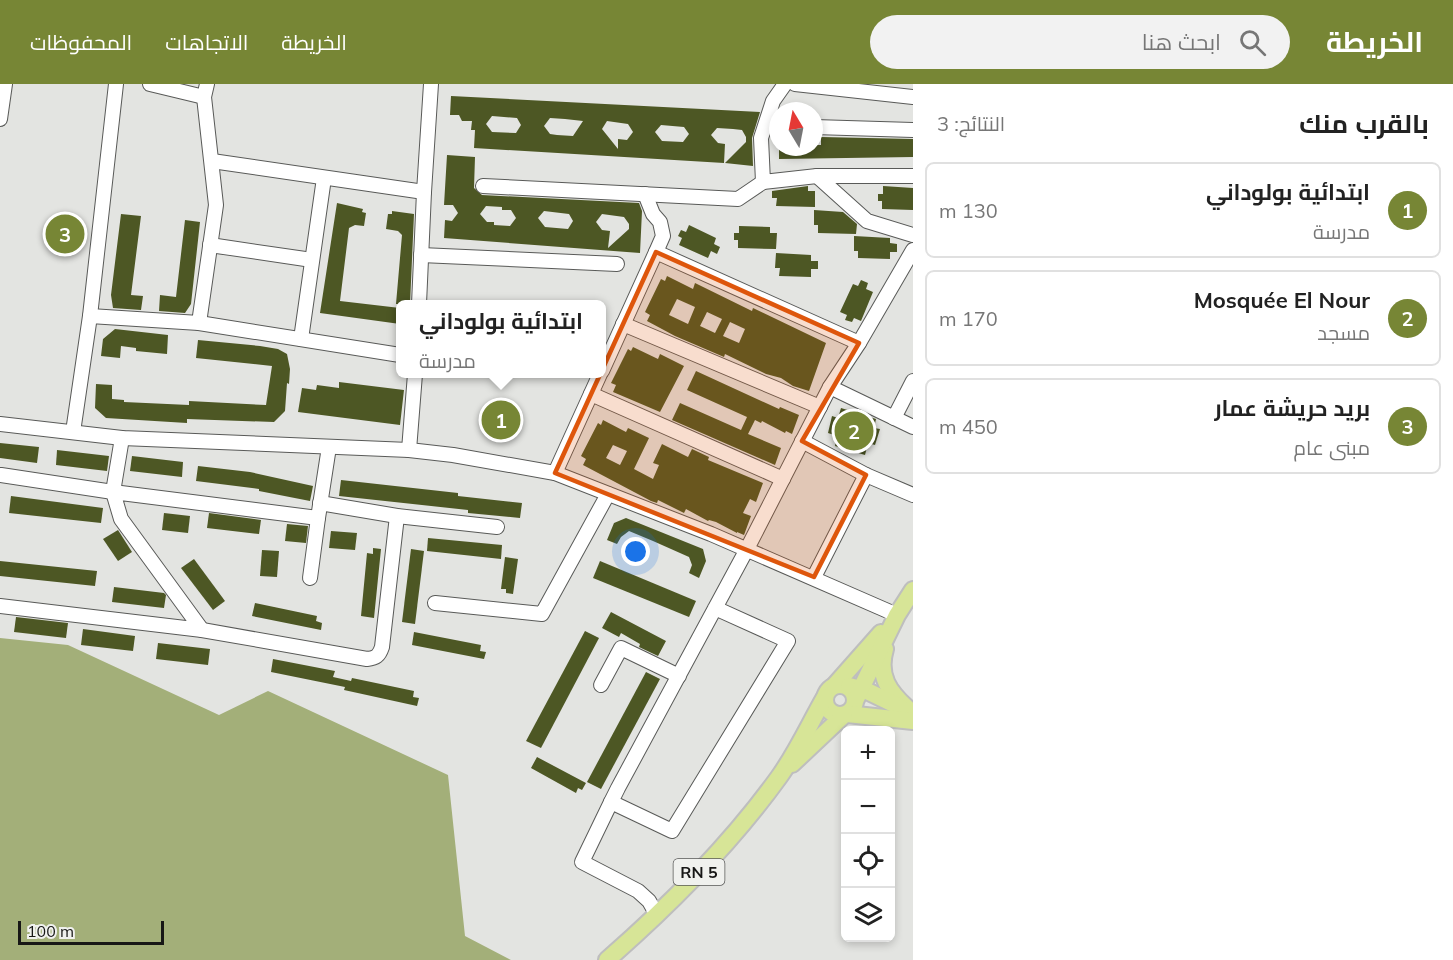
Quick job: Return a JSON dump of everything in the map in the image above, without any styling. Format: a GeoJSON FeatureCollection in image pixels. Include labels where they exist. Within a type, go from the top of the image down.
{"type":"FeatureCollection","features":[{"type":"Feature","properties":{"kind":"main road","name":"RN 5"},"geometry":{"type":"LineString","coordinates":[[607,960],[698,874],[755,808],[845,691],[913,590]]}},
{"type":"Feature","properties":{"kind":"main road","name":"RN 5"},"geometry":{"type":"LineString","coordinates":[[845,691],[897,615]]}},
{"type":"Feature","properties":{"kind":"main road"},"geometry":{"type":"LineString","coordinates":[[897,615],[885,649],[883,676],[890,691],[912,714]]}},
{"type":"Feature","properties":{"kind":"main road"},"geometry":{"type":"LineString","coordinates":[[845,691],[912,714]]}},
{"type":"Feature","properties":{"kind":"main road"},"geometry":{"type":"LineString","coordinates":[[845,691],[826,707],[838,716],[912,714]]}},
{"type":"Feature","properties":{"kind":"main road"},"geometry":{"type":"LineString","coordinates":[[845,691],[854,707],[845,715]]}},
{"type":"Feature","properties":{"kind":"main road","name":"RN 5"},"geometry":{"type":"LineString","coordinates":[[781,774],[845,715]]}},
{"type":"Feature","properties":{"kind":"main road"},"geometry":{"type":"LineString","coordinates":[[820,738],[845,724],[872,716]]}},
{"type":"Feature","properties":{"kind":"street"},"geometry":{"type":"LineString","coordinates":[[0,119],[5,84]]}},
{"type":"Feature","properties":{"kind":"street"},"geometry":{"type":"LineString","coordinates":[[73,432],[90,316],[116,84]]}},
{"type":"Feature","properties":{"kind":"street"},"geometry":{"type":"LineString","coordinates":[[151,84],[206,91],[216,205],[199,323]]}},
{"type":"Feature","properties":{"kind":"street"},"geometry":{"type":"LineString","coordinates":[[418,300],[431,84]]}},
{"type":"Feature","properties":{"kind":"street"},"geometry":{"type":"LineString","coordinates":[[774,102],[784,84]]}},
{"type":"Feature","properties":{"kind":"street"},"geometry":{"type":"LineString","coordinates":[[795,84],[913,97]]}},
{"type":"Feature","properties":{"kind":"street"},"geometry":{"type":"LineString","coordinates":[[823,127],[913,130]]}},
{"type":"Feature","properties":{"kind":"street"},"geometry":{"type":"LineString","coordinates":[[763,182],[761,138],[769,129]]}},
{"type":"Feature","properties":{"kind":"street"},"geometry":{"type":"LineString","coordinates":[[212,161],[424,192]]}},
{"type":"Feature","properties":{"kind":"street"},"geometry":{"type":"LineString","coordinates":[[817,176],[867,221],[913,235]]}},
{"type":"Feature","properties":{"kind":"street"},"geometry":{"type":"LineString","coordinates":[[483,186],[738,199],[763,182],[817,176],[913,176]]}},
{"type":"Feature","properties":{"kind":"street"},"geometry":{"type":"LineString","coordinates":[[301,339],[324,178]]}},
{"type":"Feature","properties":{"kind":"street"},"geometry":{"type":"LineString","coordinates":[[606,361],[663,236],[660,222],[653,214],[645,194]]}},
{"type":"Feature","properties":{"kind":"street"},"geometry":{"type":"LineString","coordinates":[[210,245],[312,260]]}},
{"type":"Feature","properties":{"kind":"street"},"geometry":{"type":"LineString","coordinates":[[657,915],[650,901],[638,891],[582,862],[611,802],[747,549],[830,387],[859,343],[913,250]]}},
{"type":"Feature","properties":{"kind":"street"},"geometry":{"type":"LineString","coordinates":[[656,252],[859,343]]}},
{"type":"Feature","properties":{"kind":"street"},"geometry":{"type":"LineString","coordinates":[[421,255],[617,264]]}},
{"type":"Feature","properties":{"kind":"street"},"geometry":{"type":"LineString","coordinates":[[90,316],[199,323],[396,354]]}},
{"type":"Feature","properties":{"kind":"street"},"geometry":{"type":"LineString","coordinates":[[623,324],[820,407]]}},
{"type":"Feature","properties":{"kind":"street"},"geometry":{"type":"LineString","coordinates":[[409,450],[415,378]]}},
{"type":"Feature","properties":{"kind":"street"},"geometry":{"type":"LineString","coordinates":[[555,473],[598,378]]}},
{"type":"Feature","properties":{"kind":"street"},"geometry":{"type":"LineString","coordinates":[[894,418],[913,381]]}},
{"type":"Feature","properties":{"kind":"street"},"geometry":{"type":"LineString","coordinates":[[830,387],[913,427]]}},
{"type":"Feature","properties":{"kind":"street"},"geometry":{"type":"LineString","coordinates":[[591,394],[783,479]]}},
{"type":"Feature","properties":{"kind":"street"},"geometry":{"type":"LineString","coordinates":[[0,424],[122,438],[409,450],[453,454],[555,473],[747,549],[897,615]]}},
{"type":"Feature","properties":{"kind":"street"},"geometry":{"type":"LineString","coordinates":[[122,438],[113,492],[121,519],[202,630]]}},
{"type":"Feature","properties":{"kind":"street"},"geometry":{"type":"LineString","coordinates":[[802,441],[866,475],[913,495]]}},
{"type":"Feature","properties":{"kind":"street"},"geometry":{"type":"LineString","coordinates":[[310,578],[329,447]]}},
{"type":"Feature","properties":{"kind":"street"},"geometry":{"type":"LineString","coordinates":[[1,475],[318,518]]}},
{"type":"Feature","properties":{"kind":"street"},"geometry":{"type":"LineString","coordinates":[[813,577],[866,475]]}},
{"type":"Feature","properties":{"kind":"street"},"geometry":{"type":"LineString","coordinates":[[435,603],[542,614],[608,494]]}},
{"type":"Feature","properties":{"kind":"street"},"geometry":{"type":"LineString","coordinates":[[320,503],[397,516],[497,527]]}},
{"type":"Feature","properties":{"kind":"street"},"geometry":{"type":"LineString","coordinates":[[0,606],[202,630],[375,658],[380,655],[382,647],[397,516]]}},
{"type":"Feature","properties":{"kind":"street"},"geometry":{"type":"LineString","coordinates":[[611,802],[672,831],[788,641],[715,608]]}},
{"type":"Feature","properties":{"kind":"street"},"geometry":{"type":"LineString","coordinates":[[601,685],[621,648],[679,676]]}},
{"type":"Feature","properties":{"kind":"highlighted area"},"geometry":{"type":"Polygon","coordinates":[[[656,252],[859,343],[802,441],[866,475],[814,577],[555,473],[656,252]]]}},
{"type":"Feature","properties":{"kind":"green space"},"geometry":{"type":"Polygon","coordinates":[[[0,638],[68,645],[219,715],[268,691],[448,775],[465,936],[511,960],[0,960],[0,638]]]}},
{"type":"Feature","properties":{"kind":"building"},"geometry":{"type":"Polygon","coordinates":[[[451,96],[760,112],[752,138],[753,166],[725,163],[746,142],[742,130],[717,128],[711,135],[718,143],[725,144],[724,163],[474,148],[475,130],[471,130],[472,121],[462,121],[459,115],[450,115],[451,96]],[[492,116],[486,124],[492,132],[516,133],[521,125],[517,118],[492,116]],[[550,118],[544,126],[550,134],[573,136],[583,121],[550,118]],[[607,121],[602,129],[618,149],[618,139],[627,140],[633,132],[628,124],[607,121]],[[661,125],[655,132],[662,141],[683,142],[689,134],[684,127],[661,125]]]}},
{"type":"Feature","properties":{"kind":"building"},"geometry":{"type":"Polygon","coordinates":[[[823,137],[913,139],[913,157],[779,159],[779,156],[823,156],[823,137]]]}},
{"type":"Feature","properties":{"kind":"building"},"geometry":{"type":"Polygon","coordinates":[[[447,155],[475,157],[474,188],[482,195],[639,203],[642,211],[640,253],[444,238],[445,220],[452,221],[458,213],[453,205],[444,205],[447,155]],[[486,206],[480,214],[487,222],[494,222],[494,225],[510,226],[516,218],[511,210],[486,206]],[[544,211],[538,218],[545,227],[568,229],[573,221],[569,214],[544,211]],[[602,214],[596,222],[602,230],[610,231],[608,248],[629,229],[629,224],[624,217],[602,214]]]}},
{"type":"Feature","properties":{"kind":"building"},"geometry":{"type":"Polygon","coordinates":[[[808,186],[808,191],[815,191],[815,207],[776,206],[777,198],[772,198],[772,191],[808,186]]]}},
{"type":"Feature","properties":{"kind":"building"},"geometry":{"type":"Polygon","coordinates":[[[883,186],[913,188],[913,210],[882,209],[882,201],[878,201],[878,194],[883,194],[883,186]]]}},
{"type":"Feature","properties":{"kind":"building"},"geometry":{"type":"Polygon","coordinates":[[[337,203],[363,209],[362,212],[366,213],[364,226],[355,225],[349,228],[340,301],[396,308],[396,323],[320,313],[337,203]]]}},
{"type":"Feature","properties":{"kind":"building"},"geometry":{"type":"Polygon","coordinates":[[[814,210],[843,212],[857,224],[856,234],[818,233],[818,225],[814,225],[814,210]]]}},
{"type":"Feature","properties":{"kind":"building"},"geometry":{"type":"Polygon","coordinates":[[[392,211],[414,214],[410,300],[396,300],[402,235],[398,231],[386,229],[388,214],[392,214],[392,211]]]}},
{"type":"Feature","properties":{"kind":"building"},"geometry":{"type":"Polygon","coordinates":[[[121,214],[141,216],[131,295],[143,296],[141,310],[113,308],[111,295],[121,214]]]}},
{"type":"Feature","properties":{"kind":"building"},"geometry":{"type":"Polygon","coordinates":[[[185,220],[200,222],[191,304],[185,313],[159,311],[160,295],[176,297],[185,220]]]}},
{"type":"Feature","properties":{"kind":"building"},"geometry":{"type":"Polygon","coordinates":[[[689,225],[716,238],[714,244],[720,247],[717,254],[711,251],[708,258],[679,245],[682,238],[678,236],[681,230],[686,232],[689,225]]]}},
{"type":"Feature","properties":{"kind":"building"},"geometry":{"type":"Polygon","coordinates":[[[739,226],[770,227],[770,233],[777,233],[776,249],[738,248],[738,240],[734,240],[734,233],[739,233],[739,226]]]}},
{"type":"Feature","properties":{"kind":"building"},"geometry":{"type":"Polygon","coordinates":[[[854,236],[890,238],[890,243],[897,244],[897,252],[890,252],[890,259],[858,258],[858,251],[854,251],[854,236]]]}},
{"type":"Feature","properties":{"kind":"building"},"geometry":{"type":"Polygon","coordinates":[[[776,253],[811,255],[811,261],[818,261],[818,269],[811,269],[811,277],[779,276],[780,268],[775,268],[776,253]]]}},
{"type":"Feature","properties":{"kind":"building"},"geometry":{"type":"Polygon","coordinates":[[[667,276],[693,289],[695,283],[826,343],[809,391],[793,386],[781,378],[766,374],[725,354],[724,357],[675,336],[647,321],[650,315],[645,312],[661,279],[665,281],[667,276]],[[677,299],[669,315],[688,324],[695,307],[677,299]],[[707,312],[700,326],[715,333],[722,319],[707,312]],[[730,322],[723,336],[739,343],[745,329],[730,322]]]}},
{"type":"Feature","properties":{"kind":"building"},"geometry":{"type":"Polygon","coordinates":[[[861,280],[868,283],[866,289],[873,292],[861,321],[854,318],[852,322],[845,320],[847,315],[840,312],[853,284],[858,286],[861,280]]]}},
{"type":"Feature","properties":{"kind":"building"},"geometry":{"type":"Polygon","coordinates":[[[115,329],[168,335],[167,354],[136,351],[136,348],[121,346],[120,358],[101,356],[103,339],[115,329]]]}},
{"type":"Feature","properties":{"kind":"building"},"geometry":{"type":"Polygon","coordinates":[[[198,340],[260,346],[278,349],[287,354],[290,369],[285,411],[274,422],[187,419],[187,423],[106,418],[95,408],[96,384],[112,385],[112,399],[124,400],[124,402],[189,405],[189,401],[266,405],[272,366],[196,358],[198,340]]]}},
{"type":"Feature","properties":{"kind":"building"},"geometry":{"type":"Polygon","coordinates":[[[633,347],[658,359],[660,354],[684,366],[660,412],[613,392],[616,385],[611,383],[628,349],[631,351],[633,347]]]}},
{"type":"Feature","properties":{"kind":"building"},"geometry":{"type":"Polygon","coordinates":[[[696,371],[779,409],[780,407],[799,415],[792,434],[755,420],[748,434],[781,448],[775,465],[672,420],[680,403],[741,430],[747,417],[687,390],[696,371]]]}},
{"type":"Feature","properties":{"kind":"building"},"geometry":{"type":"Polygon","coordinates":[[[339,382],[404,390],[400,425],[298,412],[302,388],[316,390],[317,385],[339,388],[339,382]]]}},
{"type":"Feature","properties":{"kind":"building"},"geometry":{"type":"Polygon","coordinates":[[[841,408],[876,419],[874,428],[880,429],[875,445],[868,443],[865,455],[835,446],[837,436],[828,433],[832,416],[838,418],[841,408]]]}},
{"type":"Feature","properties":{"kind":"building"},"geometry":{"type":"Polygon","coordinates":[[[603,420],[626,432],[628,428],[649,438],[634,469],[653,479],[659,465],[653,463],[662,444],[688,457],[692,449],[709,457],[708,460],[763,483],[756,502],[750,499],[743,513],[751,516],[744,535],[716,522],[708,521],[686,509],[684,513],[658,500],[657,503],[651,501],[583,465],[586,459],[581,456],[598,423],[601,425],[603,420]],[[613,445],[606,458],[620,465],[627,451],[613,445]]]}},
{"type":"Feature","properties":{"kind":"building"},"geometry":{"type":"Polygon","coordinates":[[[0,443],[39,447],[37,463],[0,458],[0,443]]]}},
{"type":"Feature","properties":{"kind":"building"},"geometry":{"type":"Polygon","coordinates":[[[57,450],[109,456],[107,471],[56,465],[57,450]]]}},
{"type":"Feature","properties":{"kind":"building"},"geometry":{"type":"Polygon","coordinates":[[[132,456],[183,462],[182,477],[130,471],[132,456]]]}},
{"type":"Feature","properties":{"kind":"building"},"geometry":{"type":"Polygon","coordinates":[[[198,466],[250,472],[313,486],[310,501],[259,491],[259,489],[196,481],[198,466]]]}},
{"type":"Feature","properties":{"kind":"building"},"geometry":{"type":"Polygon","coordinates":[[[341,480],[458,493],[458,496],[522,503],[520,518],[339,496],[341,480]]]}},
{"type":"Feature","properties":{"kind":"building"},"geometry":{"type":"Polygon","coordinates":[[[11,496],[103,508],[101,523],[9,513],[11,496]]]}},
{"type":"Feature","properties":{"kind":"building"},"geometry":{"type":"Polygon","coordinates":[[[164,513],[190,516],[188,533],[162,530],[164,513]]]}},
{"type":"Feature","properties":{"kind":"building"},"geometry":{"type":"Polygon","coordinates":[[[209,513],[261,520],[259,534],[207,528],[209,513]]]}},
{"type":"Feature","properties":{"kind":"building"},"geometry":{"type":"Polygon","coordinates":[[[626,518],[703,549],[706,561],[699,578],[689,573],[692,565],[689,557],[629,531],[621,537],[617,544],[607,540],[614,523],[626,518]]]}},
{"type":"Feature","properties":{"kind":"building"},"geometry":{"type":"Polygon","coordinates":[[[287,524],[308,526],[306,543],[285,541],[287,524]]]}},
{"type":"Feature","properties":{"kind":"building"},"geometry":{"type":"Polygon","coordinates":[[[118,530],[132,552],[118,561],[103,539],[118,530]]]}},
{"type":"Feature","properties":{"kind":"building"},"geometry":{"type":"Polygon","coordinates":[[[331,531],[357,533],[355,550],[329,548],[331,531]]]}},
{"type":"Feature","properties":{"kind":"building"},"geometry":{"type":"Polygon","coordinates":[[[428,538],[502,545],[501,559],[427,551],[428,538]]]}},
{"type":"Feature","properties":{"kind":"building"},"geometry":{"type":"Polygon","coordinates":[[[373,548],[381,549],[374,618],[361,616],[367,553],[373,554],[373,548]]]}},
{"type":"Feature","properties":{"kind":"building"},"geometry":{"type":"Polygon","coordinates":[[[411,549],[424,551],[415,624],[402,622],[411,549]]]}},
{"type":"Feature","properties":{"kind":"building"},"geometry":{"type":"Polygon","coordinates":[[[262,550],[279,551],[277,577],[260,576],[262,550]]]}},
{"type":"Feature","properties":{"kind":"building"},"geometry":{"type":"Polygon","coordinates":[[[505,557],[518,559],[513,594],[506,593],[506,589],[501,589],[505,557]]]}},
{"type":"Feature","properties":{"kind":"building"},"geometry":{"type":"Polygon","coordinates":[[[194,559],[225,601],[213,610],[181,568],[194,559]]]}},
{"type":"Feature","properties":{"kind":"building"},"geometry":{"type":"Polygon","coordinates":[[[0,561],[97,571],[95,586],[0,576],[0,561]]]}},
{"type":"Feature","properties":{"kind":"building"},"geometry":{"type":"Polygon","coordinates":[[[600,561],[696,601],[689,617],[593,578],[600,561]]]}},
{"type":"Feature","properties":{"kind":"building"},"geometry":{"type":"Polygon","coordinates":[[[114,587],[164,593],[166,595],[164,608],[112,602],[114,587]]]}},
{"type":"Feature","properties":{"kind":"building"},"geometry":{"type":"Polygon","coordinates":[[[255,603],[317,616],[316,621],[322,623],[321,630],[252,616],[255,603]]]}},
{"type":"Feature","properties":{"kind":"building"},"geometry":{"type":"Polygon","coordinates":[[[611,612],[666,641],[658,656],[639,647],[640,644],[621,633],[619,637],[602,628],[611,612]]]}},
{"type":"Feature","properties":{"kind":"building"},"geometry":{"type":"Polygon","coordinates":[[[16,617],[68,623],[66,638],[14,632],[16,617]]]}},
{"type":"Feature","properties":{"kind":"building"},"geometry":{"type":"Polygon","coordinates":[[[83,629],[135,636],[133,651],[81,645],[83,629]]]}},
{"type":"Feature","properties":{"kind":"building"},"geometry":{"type":"Polygon","coordinates":[[[585,631],[599,638],[541,748],[526,741],[585,631]]]}},
{"type":"Feature","properties":{"kind":"building"},"geometry":{"type":"Polygon","coordinates":[[[414,632],[481,645],[480,651],[486,652],[484,659],[412,645],[414,632]]]}},
{"type":"Feature","properties":{"kind":"building"},"geometry":{"type":"Polygon","coordinates":[[[158,643],[210,649],[208,665],[156,659],[158,643]]]}},
{"type":"Feature","properties":{"kind":"building"},"geometry":{"type":"Polygon","coordinates":[[[273,659],[335,671],[333,677],[351,681],[352,678],[414,691],[413,697],[419,698],[417,706],[344,690],[345,687],[271,672],[273,659]]]}},
{"type":"Feature","properties":{"kind":"building"},"geometry":{"type":"Polygon","coordinates":[[[646,672],[660,679],[601,789],[587,782],[646,672]]]}},
{"type":"Feature","properties":{"kind":"building"},"geometry":{"type":"Polygon","coordinates":[[[537,757],[586,783],[582,790],[578,788],[576,793],[531,768],[537,757]]]}},
{"type":"Feature","properties":{"kind":"place","name":"بريد حريشة عمار"},"geometry":{"type":"Point","coordinates":[65,234]}},
{"type":"Feature","properties":{"kind":"place","name":"ابتدائية بولوداني"},"geometry":{"type":"Point","coordinates":[501,420]}},
{"type":"Feature","properties":{"kind":"place","name":"Mosquée El Nour"},"geometry":{"type":"Point","coordinates":[854,431]}}]}
